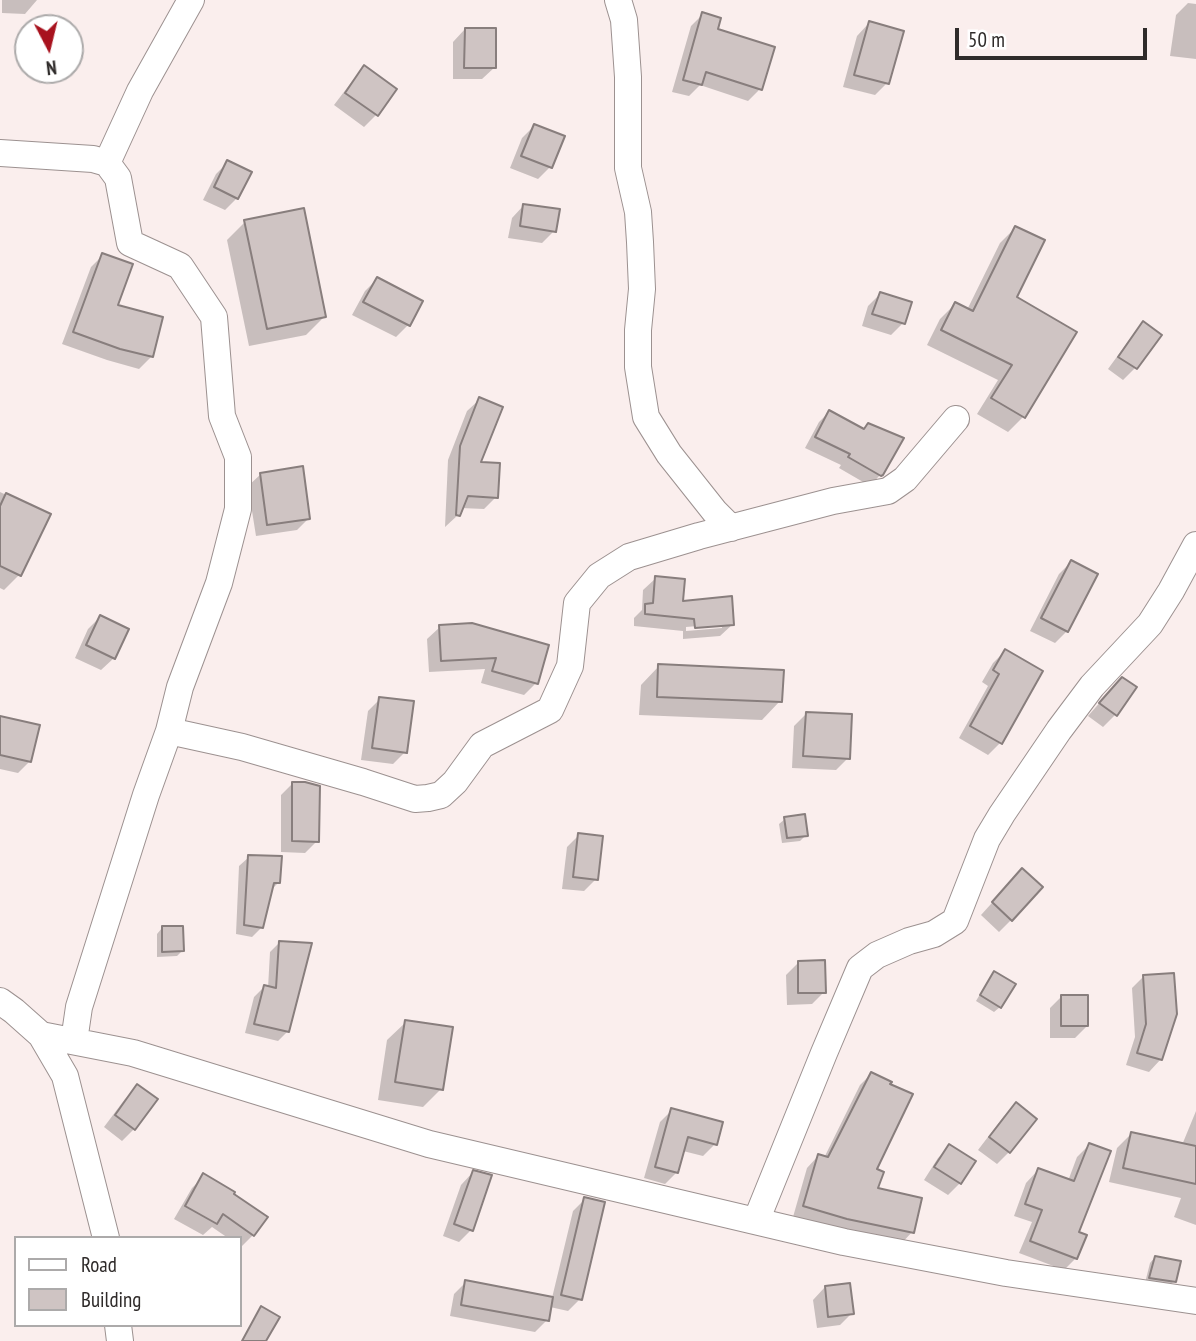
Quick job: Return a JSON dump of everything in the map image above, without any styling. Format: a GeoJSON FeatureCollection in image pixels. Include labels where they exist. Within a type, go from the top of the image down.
{"type":"FeatureCollection","features":[{"type":"Feature","properties":{"kind":"street"},"geometry":{"type":"LineString","coordinates":[[107,163],[140,91],[191,0]]}},
{"type":"Feature","properties":{"kind":"street"},"geometry":{"type":"LineString","coordinates":[[618,0],[624,20],[628,77],[628,168],[638,212],[642,289],[638,367],[646,417],[669,454],[731,528]]}},
{"type":"Feature","properties":{"kind":"street"},"geometry":{"type":"LineString","coordinates":[[0,153],[93,159],[107,163],[118,178],[130,243],[180,266],[214,317],[222,416],[238,457],[238,509],[219,583],[180,687],[169,731],[79,1007],[74,1041]]}},
{"type":"Feature","properties":{"kind":"street"},"geometry":{"type":"LineString","coordinates":[[169,731],[242,747],[415,799],[441,795],[482,745],[550,710],[570,666],[577,603],[599,576],[629,557],[833,501],[888,491],[905,479],[956,419]]}},
{"type":"Feature","properties":{"kind":"street"},"geometry":{"type":"LineString","coordinates":[[756,1221],[860,968],[877,955],[934,934],[955,921],[987,839],[1002,814],[1092,686],[1150,624],[1196,545]]}},
{"type":"Feature","properties":{"kind":"street"},"geometry":{"type":"LineString","coordinates":[[0,1000],[41,1035],[65,1076],[105,1236]]}},
{"type":"Feature","properties":{"kind":"street"},"geometry":{"type":"LineString","coordinates":[[41,1035],[133,1053],[429,1144],[844,1242],[1006,1273],[1196,1301]]}},
{"type":"Feature","properties":{"kind":"building"},"geometry":{"type":"Polygon","coordinates":[[[702,12],[721,18],[718,29],[775,47],[762,90],[706,72],[702,85],[683,80],[702,12]]]}},
{"type":"Feature","properties":{"kind":"building"},"geometry":{"type":"Polygon","coordinates":[[[869,21],[904,31],[889,84],[854,75],[869,21]]]}},
{"type":"Feature","properties":{"kind":"building"},"geometry":{"type":"Polygon","coordinates":[[[465,28],[496,28],[496,68],[464,68],[465,28]]]}},
{"type":"Feature","properties":{"kind":"building"},"geometry":{"type":"Polygon","coordinates":[[[364,65],[397,89],[378,116],[345,93],[364,65]]]}},
{"type":"Feature","properties":{"kind":"building"},"geometry":{"type":"Polygon","coordinates":[[[534,124],[565,136],[552,168],[521,156],[534,124]]]}},
{"type":"Feature","properties":{"kind":"building"},"geometry":{"type":"Polygon","coordinates":[[[227,160],[252,172],[238,199],[214,187],[227,160]]]}},
{"type":"Feature","properties":{"kind":"building"},"geometry":{"type":"Polygon","coordinates":[[[523,204],[560,209],[556,232],[520,226],[523,204]]]}},
{"type":"Feature","properties":{"kind":"building"},"geometry":{"type":"Polygon","coordinates":[[[304,208],[326,317],[267,329],[244,220],[304,208]]]}},
{"type":"Feature","properties":{"kind":"building"},"geometry":{"type":"Polygon","coordinates":[[[1015,226],[1045,240],[1017,297],[1077,332],[1025,418],[991,398],[1012,365],[941,330],[955,302],[973,311],[1015,226]]]}},
{"type":"Feature","properties":{"kind":"building"},"geometry":{"type":"Polygon","coordinates":[[[102,253],[133,264],[118,305],[163,317],[153,357],[120,349],[73,332],[102,253]]]}},
{"type":"Feature","properties":{"kind":"building"},"geometry":{"type":"Polygon","coordinates":[[[377,277],[423,301],[410,326],[363,302],[377,277]]]}},
{"type":"Feature","properties":{"kind":"building"},"geometry":{"type":"Polygon","coordinates":[[[880,292],[912,302],[905,324],[872,314],[880,292]]]}},
{"type":"Feature","properties":{"kind":"building"},"geometry":{"type":"Polygon","coordinates":[[[1143,321],[1162,335],[1137,369],[1118,357],[1143,321]]]}},
{"type":"Feature","properties":{"kind":"building"},"geometry":{"type":"Polygon","coordinates":[[[479,397],[503,407],[481,462],[500,463],[498,498],[468,496],[460,516],[456,515],[460,446],[479,397]]]}},
{"type":"Feature","properties":{"kind":"building"},"geometry":{"type":"Polygon","coordinates":[[[829,410],[864,429],[868,423],[904,438],[883,475],[848,457],[850,454],[815,437],[829,410]]]}},
{"type":"Feature","properties":{"kind":"building"},"geometry":{"type":"Polygon","coordinates":[[[303,466],[310,519],[267,525],[260,473],[303,466]]]}},
{"type":"Feature","properties":{"kind":"building"},"geometry":{"type":"Polygon","coordinates":[[[6,493],[51,514],[21,576],[0,566],[0,506],[6,493]]]}},
{"type":"Feature","properties":{"kind":"building"},"geometry":{"type":"Polygon","coordinates":[[[1071,560],[1098,574],[1068,632],[1041,618],[1071,560]]]}},
{"type":"Feature","properties":{"kind":"building"},"geometry":{"type":"Polygon","coordinates":[[[655,576],[685,579],[683,601],[732,596],[734,625],[695,628],[694,619],[645,614],[645,604],[653,603],[655,576]]]}},
{"type":"Feature","properties":{"kind":"building"},"geometry":{"type":"Polygon","coordinates":[[[100,615],[129,629],[115,659],[86,645],[100,615]]]}},
{"type":"Feature","properties":{"kind":"building"},"geometry":{"type":"Polygon","coordinates":[[[472,623],[549,645],[538,684],[492,671],[496,658],[441,661],[439,625],[472,623]]]}},
{"type":"Feature","properties":{"kind":"building"},"geometry":{"type":"Polygon","coordinates":[[[1005,649],[1043,671],[1002,744],[970,726],[999,674],[993,670],[1005,649]]]}},
{"type":"Feature","properties":{"kind":"building"},"geometry":{"type":"Polygon","coordinates":[[[658,664],[784,670],[782,702],[657,697],[658,664]]]}},
{"type":"Feature","properties":{"kind":"building"},"geometry":{"type":"Polygon","coordinates":[[[1122,677],[1137,687],[1117,716],[1099,703],[1122,677]]]}},
{"type":"Feature","properties":{"kind":"building"},"geometry":{"type":"Polygon","coordinates":[[[379,697],[414,701],[407,753],[372,748],[379,697]]]}},
{"type":"Feature","properties":{"kind":"building"},"geometry":{"type":"Polygon","coordinates":[[[806,712],[852,714],[850,759],[803,756],[806,712]]]}},
{"type":"Feature","properties":{"kind":"building"},"geometry":{"type":"Polygon","coordinates":[[[0,716],[40,725],[31,762],[0,755],[0,716]]]}},
{"type":"Feature","properties":{"kind":"building"},"geometry":{"type":"Polygon","coordinates":[[[292,782],[320,786],[319,842],[292,841],[292,782]]]}},
{"type":"Feature","properties":{"kind":"building"},"geometry":{"type":"Polygon","coordinates":[[[805,814],[808,836],[787,838],[784,817],[805,814]]]}},
{"type":"Feature","properties":{"kind":"building"},"geometry":{"type":"Polygon","coordinates":[[[578,833],[603,836],[598,880],[573,877],[578,833]]]}},
{"type":"Feature","properties":{"kind":"building"},"geometry":{"type":"Polygon","coordinates":[[[248,855],[282,856],[280,883],[274,883],[263,928],[244,925],[248,855]]]}},
{"type":"Feature","properties":{"kind":"building"},"geometry":{"type":"Polygon","coordinates":[[[1022,868],[1043,887],[1012,921],[992,902],[1022,868]]]}},
{"type":"Feature","properties":{"kind":"building"},"geometry":{"type":"Polygon","coordinates":[[[162,926],[183,926],[184,951],[162,952],[162,926]]]}},
{"type":"Feature","properties":{"kind":"building"},"geometry":{"type":"Polygon","coordinates":[[[279,941],[312,943],[289,1032],[254,1024],[264,985],[276,988],[279,941]]]}},
{"type":"Feature","properties":{"kind":"building"},"geometry":{"type":"Polygon","coordinates":[[[825,960],[826,993],[798,993],[798,961],[825,960]]]}},
{"type":"Feature","properties":{"kind":"building"},"geometry":{"type":"Polygon","coordinates":[[[994,971],[1016,984],[1001,1008],[980,995],[994,971]]]}},
{"type":"Feature","properties":{"kind":"building"},"geometry":{"type":"Polygon","coordinates":[[[1174,973],[1177,1014],[1162,1060],[1137,1053],[1146,1024],[1143,975],[1174,973]]]}},
{"type":"Feature","properties":{"kind":"building"},"geometry":{"type":"Polygon","coordinates":[[[1061,995],[1088,995],[1088,1026],[1061,1026],[1061,995]]]}},
{"type":"Feature","properties":{"kind":"building"},"geometry":{"type":"Polygon","coordinates":[[[405,1020],[453,1027],[443,1090],[395,1082],[405,1020]]]}},
{"type":"Feature","properties":{"kind":"building"},"geometry":{"type":"Polygon","coordinates":[[[871,1072],[913,1094],[877,1169],[884,1172],[878,1188],[922,1198],[914,1233],[847,1219],[803,1206],[818,1154],[828,1157],[871,1072]]]}},
{"type":"Feature","properties":{"kind":"building"},"geometry":{"type":"Polygon","coordinates":[[[137,1084],[158,1099],[135,1130],[115,1115],[137,1084]]]}},
{"type":"Feature","properties":{"kind":"building"},"geometry":{"type":"Polygon","coordinates":[[[1016,1102],[1037,1119],[1010,1153],[989,1137],[1016,1102]]]}},
{"type":"Feature","properties":{"kind":"building"},"geometry":{"type":"Polygon","coordinates":[[[671,1108],[723,1122],[717,1145],[688,1137],[678,1173],[655,1167],[671,1108]]]}},
{"type":"Feature","properties":{"kind":"building"},"geometry":{"type":"Polygon","coordinates":[[[1131,1132],[1196,1146],[1196,1184],[1123,1168],[1131,1132]]]}},
{"type":"Feature","properties":{"kind":"building"},"geometry":{"type":"Polygon","coordinates":[[[1089,1143],[1111,1151],[1079,1232],[1087,1235],[1077,1259],[1030,1241],[1042,1210],[1025,1204],[1038,1168],[1074,1181],[1089,1143]]]}},
{"type":"Feature","properties":{"kind":"building"},"geometry":{"type":"Polygon","coordinates":[[[949,1144],[976,1161],[961,1184],[934,1167],[949,1144]]]}},
{"type":"Feature","properties":{"kind":"building"},"geometry":{"type":"Polygon","coordinates":[[[473,1170],[492,1175],[473,1231],[454,1224],[473,1170]]]}},
{"type":"Feature","properties":{"kind":"building"},"geometry":{"type":"Polygon","coordinates":[[[203,1173],[235,1192],[234,1194],[268,1217],[254,1236],[223,1214],[217,1224],[185,1206],[203,1173]]]}},
{"type":"Feature","properties":{"kind":"building"},"geometry":{"type":"Polygon","coordinates":[[[584,1197],[605,1202],[582,1300],[561,1295],[584,1197]]]}},
{"type":"Feature","properties":{"kind":"building"},"geometry":{"type":"Polygon","coordinates":[[[1155,1256],[1181,1261],[1176,1282],[1149,1278],[1155,1256]]]}},
{"type":"Feature","properties":{"kind":"building"},"geometry":{"type":"Polygon","coordinates":[[[465,1280],[553,1297],[549,1321],[461,1305],[465,1280]]]}},
{"type":"Feature","properties":{"kind":"building"},"geometry":{"type":"Polygon","coordinates":[[[850,1283],[854,1314],[828,1317],[825,1286],[850,1283]]]}},
{"type":"Feature","properties":{"kind":"building"},"geometry":{"type":"Polygon","coordinates":[[[261,1306],[280,1317],[266,1341],[242,1341],[261,1306]]]}}]}
